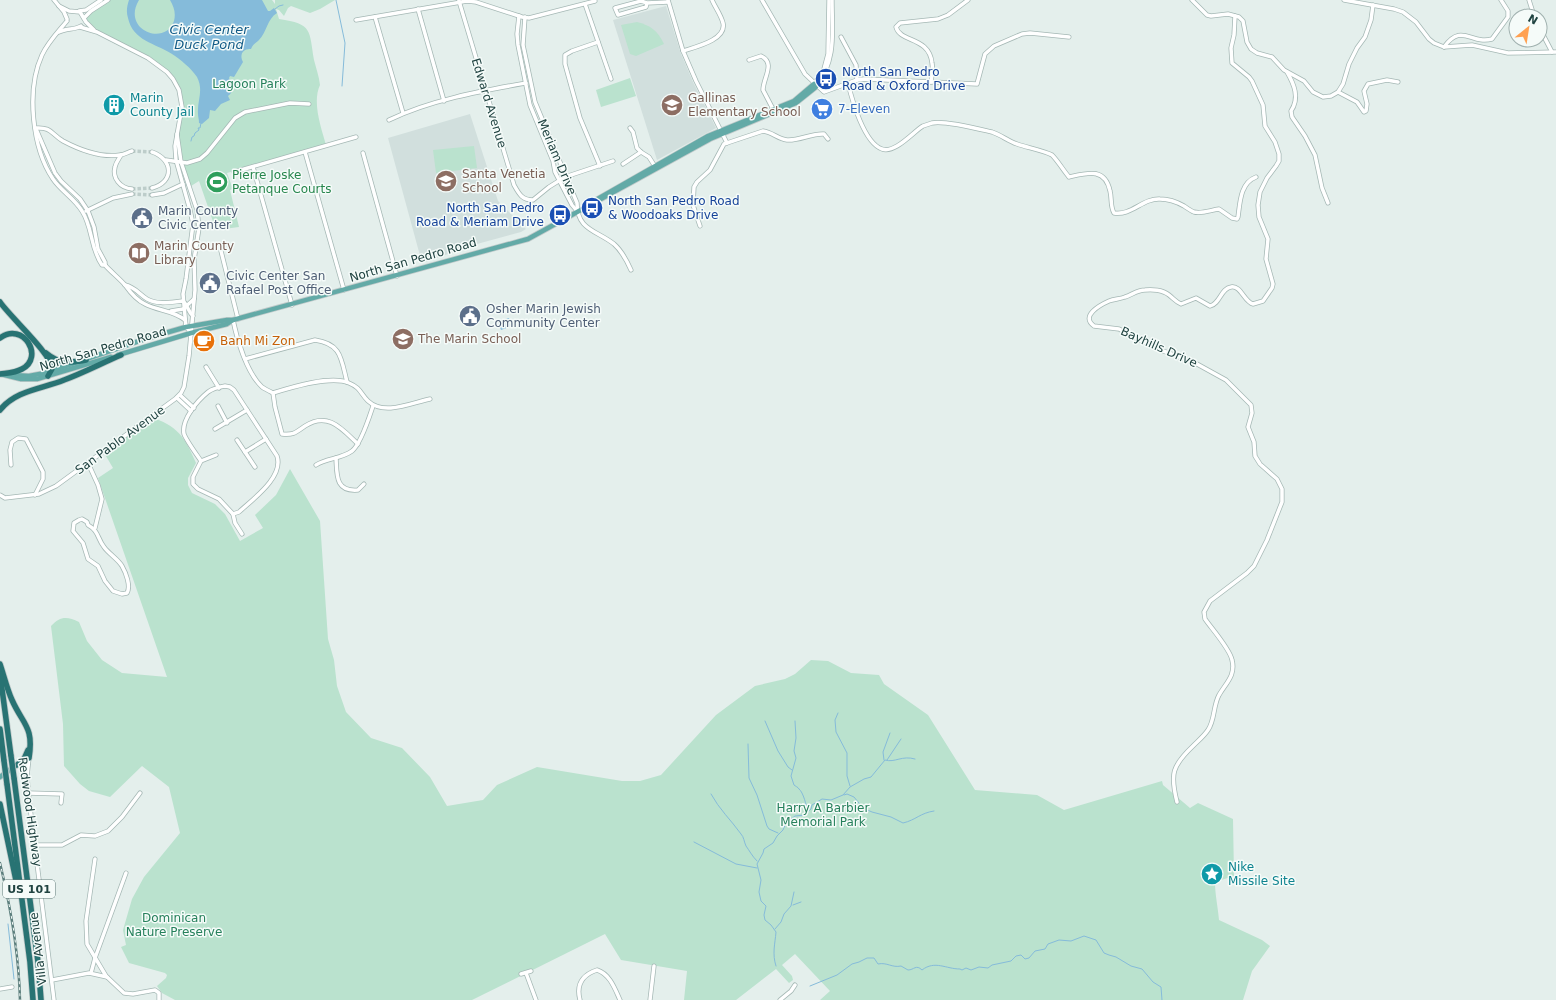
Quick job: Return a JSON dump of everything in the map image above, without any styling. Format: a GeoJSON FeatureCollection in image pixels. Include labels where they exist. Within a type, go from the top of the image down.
{"type":"FeatureCollection","features":[{"type":"Feature","properties":{"kind":"highway"},"geometry":{"type":"LineString","coordinates":[[0,302],[47,354],[58,361],[69,363],[86,360]]}},
{"type":"Feature","properties":{"kind":"highway"},"geometry":{"type":"LineString","coordinates":[[0,338],[11,333],[21,336],[29,342],[32,353],[30,362],[24,368],[17,371],[0,374]]}},
{"type":"Feature","properties":{"kind":"highway"},"geometry":{"type":"LineString","coordinates":[[31,337],[50,362],[50,373]]}},
{"type":"Feature","properties":{"kind":"highway"},"geometry":{"type":"LineString","coordinates":[[0,410],[8,401],[16,396],[64,380],[121,355]]}},
{"type":"Feature","properties":{"kind":"highway"},"geometry":{"type":"LineString","coordinates":[[0,664],[11,699],[28,730],[30,746],[29,758]]}},
{"type":"Feature","properties":{"kind":"highway","name":"Redwood Highway"},"geometry":{"type":"LineString","coordinates":[[0,674],[38,962],[41,1000]]}},
{"type":"Feature","properties":{"kind":"highway","name":"Redwood Highway"},"geometry":{"type":"LineString","coordinates":[[0,729],[24,911],[33,1000]]}},
{"type":"Feature","properties":{"kind":"highway"},"geometry":{"type":"LineString","coordinates":[[17,766],[24,759],[30,746]]}},
{"type":"Feature","properties":{"kind":"highway"},"geometry":{"type":"LineString","coordinates":[[0,804],[14,874],[24,911]]}},
{"type":"Feature","properties":{"kind":"main road","name":"North San Pedro Road"},"geometry":{"type":"LineString","coordinates":[[50,373],[138,341],[186,327],[235,320],[528,239],[722,131],[796,103],[815,85]]}},
{"type":"Feature","properties":{"kind":"main road","name":"North San Pedro Road"},"geometry":{"type":"LineString","coordinates":[[0,374],[29,376],[50,373],[121,355],[191,333],[228,324],[235,320]]}},
{"type":"Feature","properties":{"kind":"main road"},"geometry":{"type":"LineString","coordinates":[[0,777],[17,766]]}},
{"type":"Feature","properties":{"kind":"street"},"geometry":{"type":"LineString","coordinates":[[54,0],[70,26],[74,28]]}},
{"type":"Feature","properties":{"kind":"street"},"geometry":{"type":"LineString","coordinates":[[59,6],[68,10],[84,11],[101,0]]}},
{"type":"Feature","properties":{"kind":"street"},"geometry":{"type":"LineString","coordinates":[[80,27],[90,12],[108,0]]}},
{"type":"Feature","properties":{"kind":"street"},"geometry":{"type":"LineString","coordinates":[[647,3],[646,7],[618,15],[615,8],[641,0],[647,3],[668,1],[683,51],[696,82],[727,142]]}},
{"type":"Feature","properties":{"kind":"street"},"geometry":{"type":"LineString","coordinates":[[683,51],[704,44],[719,36],[722,32],[722,22],[712,0]]}},
{"type":"Feature","properties":{"kind":"street"},"geometry":{"type":"LineString","coordinates":[[762,0],[805,74],[824,92],[856,80],[865,79],[977,84],[985,54],[1000,43],[1022,34],[1030,33],[1069,37]]}},
{"type":"Feature","properties":{"kind":"street","name":"North San Pedro Road"},"geometry":{"type":"LineString","coordinates":[[815,85],[827,70],[831,54],[831,0]]}},
{"type":"Feature","properties":{"kind":"street"},"geometry":{"type":"LineString","coordinates":[[931,82],[932,62],[926,48],[920,43],[901,34],[896,27],[900,23],[938,19],[948,15],[968,0]]}},
{"type":"Feature","properties":{"kind":"street"},"geometry":{"type":"LineString","coordinates":[[1192,0],[1207,15],[1228,14],[1235,16],[1242,21],[1247,42],[1251,49],[1257,53],[1272,57],[1287,72],[1293,82],[1296,97],[1295,105],[1291,111],[1292,117],[1305,136],[1315,155],[1322,188],[1328,203]]}},
{"type":"Feature","properties":{"kind":"street"},"geometry":{"type":"LineString","coordinates":[[1344,0],[1403,12],[1416,22],[1429,39],[1444,47],[1472,45],[1508,53],[1554,52]]}},
{"type":"Feature","properties":{"kind":"street"},"geometry":{"type":"LineString","coordinates":[[1444,47],[1452,37],[1458,36],[1486,40],[1492,39],[1509,14],[1501,0]]}},
{"type":"Feature","properties":{"kind":"street"},"geometry":{"type":"LineString","coordinates":[[356,20],[459,1],[476,2],[525,17],[595,1]]}},
{"type":"Feature","properties":{"kind":"street","name":"Edward Avenue"},"geometry":{"type":"LineString","coordinates":[[459,1],[514,185],[520,196],[527,200],[533,200],[538,198],[549,187],[560,181]]}},
{"type":"Feature","properties":{"kind":"street"},"geometry":{"type":"LineString","coordinates":[[585,4],[611,79]]}},
{"type":"Feature","properties":{"kind":"street"},"geometry":{"type":"LineString","coordinates":[[1287,72],[1304,81],[1319,96],[1327,97],[1338,92],[1343,84],[1349,64],[1357,48],[1365,38],[1374,5]]}},
{"type":"Feature","properties":{"kind":"street"},"geometry":{"type":"LineString","coordinates":[[418,9],[444,101]]}},
{"type":"Feature","properties":{"kind":"street"},"geometry":{"type":"LineString","coordinates":[[73,11],[69,14],[67,20],[56,33],[43,54],[36,76],[33,105],[36,128],[35,136],[42,157],[59,187],[74,201],[83,213],[89,226],[95,253],[102,265],[105,266],[125,285],[128,291],[142,303],[170,311],[185,320]]}},
{"type":"Feature","properties":{"kind":"street"},"geometry":{"type":"LineString","coordinates":[[78,11],[97,32]]}},
{"type":"Feature","properties":{"kind":"street"},"geometry":{"type":"LineString","coordinates":[[375,16],[403,113]]}},
{"type":"Feature","properties":{"kind":"street","name":"Meriam Drive"},"geometry":{"type":"LineString","coordinates":[[519,16],[517,34],[518,46],[525,84],[533,114],[554,161],[555,172],[572,205],[577,211]]}},
{"type":"Feature","properties":{"kind":"street","name":"Bayhills Drive"},"geometry":{"type":"LineString","coordinates":[[1177,802],[1173,778],[1177,762],[1208,730],[1212,723],[1216,702],[1230,680],[1233,667],[1230,654],[1205,619],[1204,612],[1210,601],[1254,566],[1279,509],[1282,493],[1277,480],[1257,460],[1255,456],[1254,442],[1248,427],[1252,413],[1251,405],[1226,380],[1198,364],[1153,347],[1119,329],[1094,326],[1091,324],[1089,318],[1090,314],[1094,310],[1109,301],[1126,297],[1139,290],[1163,292],[1181,304],[1196,298],[1210,306],[1214,305],[1225,290],[1231,286],[1239,290],[1246,301],[1253,304],[1263,301],[1272,288],[1272,279],[1266,259],[1268,239],[1259,217],[1258,205],[1262,188],[1279,161],[1279,154],[1275,142],[1265,126],[1263,106],[1252,81],[1249,76],[1232,63],[1231,48],[1234,35],[1235,16]]}},
{"type":"Feature","properties":{"kind":"street","name":"Meriam Drive"},"geometry":{"type":"LineString","coordinates":[[525,17],[524,45],[530,83],[540,117],[550,137],[576,203],[577,211]]}},
{"type":"Feature","properties":{"kind":"street"},"geometry":{"type":"LineString","coordinates":[[56,33],[65,29],[80,27],[97,32],[148,58],[164,69],[173,79],[179,90],[181,103],[177,134],[176,160],[190,210],[193,228],[183,292],[183,302],[188,312],[193,316]]}},
{"type":"Feature","properties":{"kind":"street"},"geometry":{"type":"LineString","coordinates":[[842,37],[856,65],[856,80]]}},
{"type":"Feature","properties":{"kind":"street"},"geometry":{"type":"LineString","coordinates":[[598,42],[565,55],[565,64],[580,118],[600,166]]}},
{"type":"Feature","properties":{"kind":"street"},"geometry":{"type":"LineString","coordinates":[[1548,42],[1554,52]]}},
{"type":"Feature","properties":{"kind":"street"},"geometry":{"type":"LineString","coordinates":[[749,60],[761,56],[766,58],[768,62],[769,69],[763,90],[774,111]]}},
{"type":"Feature","properties":{"kind":"street"},"geometry":{"type":"LineString","coordinates":[[1338,92],[1357,102],[1364,112],[1366,111],[1367,104],[1364,91],[1368,84],[1387,80],[1398,82]]}},
{"type":"Feature","properties":{"kind":"street"},"geometry":{"type":"LineString","coordinates":[[389,120],[403,113],[444,101],[485,91],[530,83]]}},
{"type":"Feature","properties":{"kind":"street"},"geometry":{"type":"LineString","coordinates":[[848,84],[853,106],[862,126],[875,144],[881,149],[885,150],[896,146],[923,126],[937,122],[993,133],[1016,144],[1051,155],[1069,177],[1095,173],[1101,175],[1107,182],[1114,213],[1121,214],[1128,212],[1151,199],[1160,199],[1179,203],[1193,212],[1219,209],[1232,218],[1237,219],[1243,190],[1252,178],[1256,177]]}},
{"type":"Feature","properties":{"kind":"street"},"geometry":{"type":"LineString","coordinates":[[166,160],[190,162],[203,156],[234,120],[243,113],[290,103],[309,104]]}},
{"type":"Feature","properties":{"kind":"street"},"geometry":{"type":"LineString","coordinates":[[36,128],[48,128],[61,140],[79,149],[101,155],[121,155],[132,151]]}},
{"type":"Feature","properties":{"kind":"street"},"geometry":{"type":"LineString","coordinates":[[36,128],[52,167],[63,183],[80,199],[88,210],[94,227],[98,249],[105,262],[105,266]]}},
{"type":"Feature","properties":{"kind":"street"},"geometry":{"type":"LineString","coordinates":[[630,128],[633,132],[637,148],[649,158],[655,167]]}},
{"type":"Feature","properties":{"kind":"street"},"geometry":{"type":"LineString","coordinates":[[700,226],[693,205],[694,187],[697,182],[710,170],[720,150],[727,142],[763,131],[767,131],[784,140],[817,134],[824,134],[828,139]]}},
{"type":"Feature","properties":{"kind":"street"},"geometry":{"type":"LineString","coordinates":[[177,134],[182,162],[196,208],[199,224],[199,235],[194,263],[192,326],[185,383],[178,396],[192,409]]}},
{"type":"Feature","properties":{"kind":"street"},"geometry":{"type":"LineString","coordinates":[[234,172],[356,137]]}},
{"type":"Feature","properties":{"kind":"street"},"geometry":{"type":"LineString","coordinates":[[152,152],[158,154],[166,160],[168,166],[168,177],[161,185],[152,188]]}},
{"type":"Feature","properties":{"kind":"street"},"geometry":{"type":"LineString","coordinates":[[305,152],[344,290]]}},
{"type":"Feature","properties":{"kind":"street"},"geometry":{"type":"LineString","coordinates":[[623,164],[641,152]]}},
{"type":"Feature","properties":{"kind":"street"},"geometry":{"type":"LineString","coordinates":[[363,153],[397,276]]}},
{"type":"Feature","properties":{"kind":"street"},"geometry":{"type":"LineString","coordinates":[[121,155],[115,164],[114,173],[117,181],[123,186],[132,189]]}},
{"type":"Feature","properties":{"kind":"street"},"geometry":{"type":"LineString","coordinates":[[560,181],[565,177],[614,161]]}},
{"type":"Feature","properties":{"kind":"street"},"geometry":{"type":"LineString","coordinates":[[253,167],[292,305]]}},
{"type":"Feature","properties":{"kind":"street"},"geometry":{"type":"LineString","coordinates":[[152,194],[164,193],[188,182]]}},
{"type":"Feature","properties":{"kind":"street"},"geometry":{"type":"LineString","coordinates":[[59,187],[63,183]]}},
{"type":"Feature","properties":{"kind":"street"},"geometry":{"type":"LineString","coordinates":[[118,197],[123,186]]}},
{"type":"Feature","properties":{"kind":"street"},"geometry":{"type":"LineString","coordinates":[[83,213],[118,197],[132,194]]}},
{"type":"Feature","properties":{"kind":"street"},"geometry":{"type":"LineString","coordinates":[[577,211],[578,217],[584,224],[620,250],[631,270]]}},
{"type":"Feature","properties":{"kind":"street"},"geometry":{"type":"LineString","coordinates":[[221,251],[235,320],[235,333],[245,359],[257,382],[264,388],[273,393],[304,384],[324,381],[347,382],[360,389],[366,399],[373,406],[389,408],[430,399]]}},
{"type":"Feature","properties":{"kind":"street"},"geometry":{"type":"LineString","coordinates":[[125,285],[132,286],[153,302],[183,302]]}},
{"type":"Feature","properties":{"kind":"street"},"geometry":{"type":"LineString","coordinates":[[170,311],[185,307],[194,299]]}},
{"type":"Feature","properties":{"kind":"street"},"geometry":{"type":"LineString","coordinates":[[185,307],[186,327],[191,333]]}},
{"type":"Feature","properties":{"kind":"street"},"geometry":{"type":"LineString","coordinates":[[245,359],[315,340],[327,342],[336,348],[347,382]]}},
{"type":"Feature","properties":{"kind":"street"},"geometry":{"type":"LineString","coordinates":[[206,367],[219,388]]}},
{"type":"Feature","properties":{"kind":"street"},"geometry":{"type":"LineString","coordinates":[[201,461],[184,434],[187,417],[192,409],[208,392],[219,388],[230,387],[234,390],[277,456],[279,466],[268,486],[239,512],[233,514]]}},
{"type":"Feature","properties":{"kind":"street"},"geometry":{"type":"LineString","coordinates":[[273,393],[282,434],[292,435],[310,422],[322,420],[336,424],[358,444]]}},
{"type":"Feature","properties":{"kind":"street","name":"San Pablo Avenue"},"geometry":{"type":"LineString","coordinates":[[0,495],[5,498],[35,495],[56,486],[178,396]]}},
{"type":"Feature","properties":{"kind":"street"},"geometry":{"type":"LineString","coordinates":[[218,406],[227,423]]}},
{"type":"Feature","properties":{"kind":"street"},"geometry":{"type":"LineString","coordinates":[[316,465],[323,461],[352,452],[358,444],[373,406]]}},
{"type":"Feature","properties":{"kind":"street"},"geometry":{"type":"LineString","coordinates":[[215,430],[247,410]]}},
{"type":"Feature","properties":{"kind":"street"},"geometry":{"type":"LineString","coordinates":[[10,465],[10,450],[12,442],[18,438],[26,439],[43,472],[43,479],[35,495]]}},
{"type":"Feature","properties":{"kind":"street"},"geometry":{"type":"LineString","coordinates":[[245,452],[266,439]]}},
{"type":"Feature","properties":{"kind":"street"},"geometry":{"type":"LineString","coordinates":[[237,440],[255,468]]}},
{"type":"Feature","properties":{"kind":"street"},"geometry":{"type":"LineString","coordinates":[[216,455],[201,461],[193,477],[194,484],[198,489],[219,499],[233,514],[235,523],[242,534]]}},
{"type":"Feature","properties":{"kind":"street"},"geometry":{"type":"LineString","coordinates":[[336,458],[337,480],[344,489],[349,491],[358,490],[364,484]]}},
{"type":"Feature","properties":{"kind":"street"},"geometry":{"type":"LineString","coordinates":[[88,463],[102,499],[95,528],[105,548],[122,566],[129,586],[127,593],[122,594],[113,591],[105,581],[98,566],[88,559],[85,548],[73,531],[74,523],[83,519],[88,525],[95,528]]}},
{"type":"Feature","properties":{"kind":"street","name":"Villa Avenue"},"geometry":{"type":"LineString","coordinates":[[29,758],[28,793],[54,1000]]}},
{"type":"Feature","properties":{"kind":"street"},"geometry":{"type":"LineString","coordinates":[[17,766],[21,764],[24,766],[28,776]]}},
{"type":"Feature","properties":{"kind":"street"},"geometry":{"type":"LineString","coordinates":[[28,793],[62,794],[61,803]]}},
{"type":"Feature","properties":{"kind":"street"},"geometry":{"type":"LineString","coordinates":[[35,846],[62,845],[81,835],[95,836],[108,830],[122,817],[140,793]]}},
{"type":"Feature","properties":{"kind":"street"},"geometry":{"type":"LineString","coordinates":[[95,859],[86,921],[87,944],[108,977],[124,993],[133,994],[155,990],[159,993],[159,1000]]}},
{"type":"Feature","properties":{"kind":"street"},"geometry":{"type":"LineString","coordinates":[[1211,867],[1214,877]]}},
{"type":"Feature","properties":{"kind":"street"},"geometry":{"type":"LineString","coordinates":[[91,973],[126,873]]}},
{"type":"Feature","properties":{"kind":"street"},"geometry":{"type":"LineString","coordinates":[[650,1000],[654,966]]}},
{"type":"Feature","properties":{"kind":"street"},"geometry":{"type":"LineString","coordinates":[[580,1000],[578,988],[582,981],[591,972],[597,970],[609,978],[620,1000]]}},
{"type":"Feature","properties":{"kind":"street"},"geometry":{"type":"LineString","coordinates":[[521,974],[531,971]]}},
{"type":"Feature","properties":{"kind":"street"},"geometry":{"type":"LineString","coordinates":[[52,980],[91,973],[108,977]]}},
{"type":"Feature","properties":{"kind":"street"},"geometry":{"type":"LineString","coordinates":[[526,973],[536,1000]]}},
{"type":"Feature","properties":{"kind":"street"},"geometry":{"type":"LineString","coordinates":[[780,1000],[791,991],[794,985]]}},
{"type":"Feature","properties":{"kind":"street"},"geometry":{"type":"LineString","coordinates":[[0,989],[12,987]]}},
{"type":"Feature","properties":{"kind":"shaded area","name":"Gallinas Elementary School"},"geometry":{"type":"Polygon","coordinates":[[[666,6],[681,54],[716,128],[657,160],[613,20],[666,6]]]}},
{"type":"Feature","properties":{"kind":"shaded area","name":"Santa Venetia School"},"geometry":{"type":"Polygon","coordinates":[[[470,114],[498,201],[526,229],[521,232],[477,244],[422,263],[388,138],[470,114]]]}},
{"type":"Feature","properties":{"kind":"green space","name":"Lagoon Park"},"geometry":{"type":"Polygon","coordinates":[[[108,0],[272,0],[275,4],[275,0],[335,0],[310,13],[291,6],[288,8],[284,16],[279,10],[276,9],[279,19],[298,23],[304,26],[310,35],[320,85],[317,99],[318,115],[326,145],[227,173],[233,189],[230,190],[239,227],[216,230],[199,181],[191,186],[181,159],[177,134],[181,103],[175,83],[160,66],[103,36],[85,21],[88,12],[108,0]]]}},
{"type":"Feature","properties":{"kind":"green space"},"geometry":{"type":"Polygon","coordinates":[[[637,22],[653,29],[664,44],[636,56],[630,54],[621,25],[637,22]]]}},
{"type":"Feature","properties":{"kind":"green space"},"geometry":{"type":"Polygon","coordinates":[[[630,78],[636,96],[601,107],[596,90],[630,78]]]}},
{"type":"Feature","properties":{"kind":"green space"},"geometry":{"type":"Polygon","coordinates":[[[474,146],[477,168],[436,173],[433,150],[474,146]]]}},
{"type":"Feature","properties":{"kind":"green space","name":"Harry A Barbier Memorial Park"},"geometry":{"type":"Polygon","coordinates":[[[150,417],[174,428],[184,439],[196,463],[188,478],[188,485],[192,493],[215,504],[225,514],[240,541],[263,528],[255,515],[276,495],[290,469],[320,521],[328,639],[334,660],[337,686],[346,712],[371,738],[402,748],[430,777],[447,806],[483,800],[497,785],[537,767],[622,781],[640,781],[661,775],[716,715],[755,686],[785,679],[795,674],[811,660],[828,661],[851,673],[879,675],[884,684],[928,715],[975,790],[1037,795],[1064,810],[1162,781],[1163,785],[1190,808],[1198,803],[1233,819],[1234,876],[1215,882],[1219,920],[1262,940],[1270,946],[1252,971],[1243,1000],[820,1000],[830,991],[795,954],[782,965],[792,976],[793,980],[789,983],[776,969],[736,1000],[684,1000],[687,971],[621,960],[605,934],[472,1000],[175,1000],[162,993],[157,986],[166,978],[167,975],[165,973],[129,963],[121,947],[126,945],[123,930],[132,899],[144,877],[180,833],[169,787],[142,766],[110,797],[89,791],[80,784],[64,766],[63,724],[51,626],[57,620],[64,618],[75,620],[79,622],[87,641],[102,660],[122,673],[167,677],[98,478],[113,468],[103,451],[150,417]]]}},
{"type":"Feature","properties":{"kind":"water","name":"Civic Center Duck Pond"},"geometry":{"type":"Polygon","coordinates":[[[129,0],[139,0],[135,11],[136,20],[140,27],[146,32],[154,34],[162,33],[169,29],[174,21],[175,15],[173,5],[170,0],[262,0],[268,11],[274,8],[277,13],[269,22],[262,37],[251,49],[242,52],[241,57],[243,62],[234,77],[230,76],[229,78],[232,87],[232,92],[228,96],[230,100],[221,104],[215,111],[210,110],[209,118],[202,124],[199,123],[198,115],[200,87],[197,77],[189,67],[175,56],[140,37],[135,32],[127,16],[129,0]]]}},
{"type":"Feature","properties":{"kind":"water"},"geometry":{"type":"Polygon","coordinates":[[[509,318],[512,326],[501,330],[498,321],[509,318]]]}},
{"type":"Feature","properties":{"kind":"waterway"},"geometry":{"type":"LineString","coordinates":[[336,0],[345,43],[342,86]]}},
{"type":"Feature","properties":{"kind":"waterway"},"geometry":{"type":"LineString","coordinates":[[275,9],[283,5]]}},
{"type":"Feature","properties":{"kind":"waterway"},"geometry":{"type":"LineString","coordinates":[[191,141],[192,137],[199,130],[198,128],[200,128],[201,123]]}},
{"type":"Feature","properties":{"kind":"waterway"},"geometry":{"type":"LineString","coordinates":[[838,713],[835,720],[836,732],[847,753],[847,776],[850,786]]}},
{"type":"Feature","properties":{"kind":"waterway"},"geometry":{"type":"LineString","coordinates":[[765,721],[778,751],[788,767],[792,770]]}},
{"type":"Feature","properties":{"kind":"waterway"},"geometry":{"type":"LineString","coordinates":[[795,721],[796,738],[794,751],[796,758],[791,776],[794,785],[802,793],[807,811]]}},
{"type":"Feature","properties":{"kind":"waterway"},"geometry":{"type":"LineString","coordinates":[[884,760],[883,752],[890,733]]}},
{"type":"Feature","properties":{"kind":"waterway"},"geometry":{"type":"LineString","coordinates":[[887,760],[901,739]]}},
{"type":"Feature","properties":{"kind":"waterway"},"geometry":{"type":"LineString","coordinates":[[748,744],[749,778],[757,795],[767,826],[769,829],[778,833]]}},
{"type":"Feature","properties":{"kind":"waterway"},"geometry":{"type":"LineString","coordinates":[[776,966],[774,953],[776,932],[765,920],[764,915],[766,906],[761,901],[759,892],[761,880],[757,864],[764,849],[773,843],[783,830],[786,823],[795,816],[805,815],[811,809],[812,805],[822,799],[831,800],[843,795],[850,787],[864,779],[871,777],[885,760],[892,761],[906,758],[915,759]]}},
{"type":"Feature","properties":{"kind":"waterway"},"geometry":{"type":"LineString","coordinates":[[711,794],[721,810],[742,835],[746,846],[757,861]]}},
{"type":"Feature","properties":{"kind":"waterway"},"geometry":{"type":"LineString","coordinates":[[844,795],[847,794],[854,797],[863,808],[891,817],[903,823],[925,813],[934,811]]}},
{"type":"Feature","properties":{"kind":"waterway"},"geometry":{"type":"LineString","coordinates":[[694,842],[736,864],[757,868]]}},
{"type":"Feature","properties":{"kind":"waterway"},"geometry":{"type":"LineString","coordinates":[[775,929],[791,906],[794,892]]}},
{"type":"Feature","properties":{"kind":"waterway"},"geometry":{"type":"LineString","coordinates":[[793,905],[801,902]]}},
{"type":"Feature","properties":{"kind":"waterway"},"geometry":{"type":"LineString","coordinates":[[8,924],[14,979]]}},
{"type":"Feature","properties":{"kind":"waterway"},"geometry":{"type":"LineString","coordinates":[[810,986],[837,975],[852,964],[867,958],[874,958],[878,964],[901,966],[908,970],[917,967],[922,970],[936,965],[955,969],[962,970],[966,968],[971,970],[979,967],[988,968],[992,965],[1011,961],[1016,956],[1021,955],[1025,959],[1029,958],[1035,951],[1045,949],[1048,944],[1059,940],[1071,941],[1084,936],[1096,940],[1104,953],[1116,957],[1131,966],[1142,969],[1153,982],[1161,987],[1162,1000]]}},
{"type":"Feature","properties":{"kind":"tunnel"},"geometry":{"type":"LineString","coordinates":[[132,151],[152,152]]}},
{"type":"Feature","properties":{"kind":"tunnel"},"geometry":{"type":"LineString","coordinates":[[132,189],[152,188]]}},
{"type":"Feature","properties":{"kind":"tunnel"},"geometry":{"type":"LineString","coordinates":[[132,194],[152,195]]}},
{"type":"Feature","properties":{"kind":"railway"},"geometry":{"type":"LineString","coordinates":[[0,863],[14,931],[20,1000]]}},
{"type":"Feature","properties":{"kind":"place","name":"North San Pedro Road & Oxford Drive"},"geometry":{"type":"Point","coordinates":[826,79]}},
{"type":"Feature","properties":{"kind":"place","name":"Marin County Jail"},"geometry":{"type":"Point","coordinates":[114,105]}},
{"type":"Feature","properties":{"kind":"place","name":"Gallinas Elementary School"},"geometry":{"type":"Point","coordinates":[672,105]}},
{"type":"Feature","properties":{"kind":"place","name":"7-Eleven"},"geometry":{"type":"Point","coordinates":[822,109]}},
{"type":"Feature","properties":{"kind":"place","name":"Santa Venetia School"},"geometry":{"type":"Point","coordinates":[446,181]}},
{"type":"Feature","properties":{"kind":"place","name":"Pierre Joske Petanque Courts"},"geometry":{"type":"Point","coordinates":[217,182]}},
{"type":"Feature","properties":{"kind":"place","name":"North San Pedro Road & Woodoaks Drive"},"geometry":{"type":"Point","coordinates":[592,208]}},
{"type":"Feature","properties":{"kind":"place","name":"North San Pedro Road & Meriam Drive"},"geometry":{"type":"Point","coordinates":[560,215]}},
{"type":"Feature","properties":{"kind":"place","name":"Marin County Civic Center"},"geometry":{"type":"Point","coordinates":[142,218]}},
{"type":"Feature","properties":{"kind":"place","name":"Marin County Library"},"geometry":{"type":"Point","coordinates":[139,253]}},
{"type":"Feature","properties":{"kind":"place","name":"Civic Center San Rafael Post Office"},"geometry":{"type":"Point","coordinates":[210,283]}},
{"type":"Feature","properties":{"kind":"place","name":"Osher Marin Jewish Community Center"},"geometry":{"type":"Point","coordinates":[470,316]}},
{"type":"Feature","properties":{"kind":"place","name":"The Marin School"},"geometry":{"type":"Point","coordinates":[403,339]}},
{"type":"Feature","properties":{"kind":"place","name":"Banh Mi Zon"},"geometry":{"type":"Point","coordinates":[204,341]}},
{"type":"Feature","properties":{"kind":"place","name":"Nike Missile Site"},"geometry":{"type":"Point","coordinates":[1212,874]}},
{"type":"Feature","properties":{"kind":"park label","name":"Dominican Nature Preserve"},"geometry":{"type":"Point","coordinates":[174,925]}}]}
